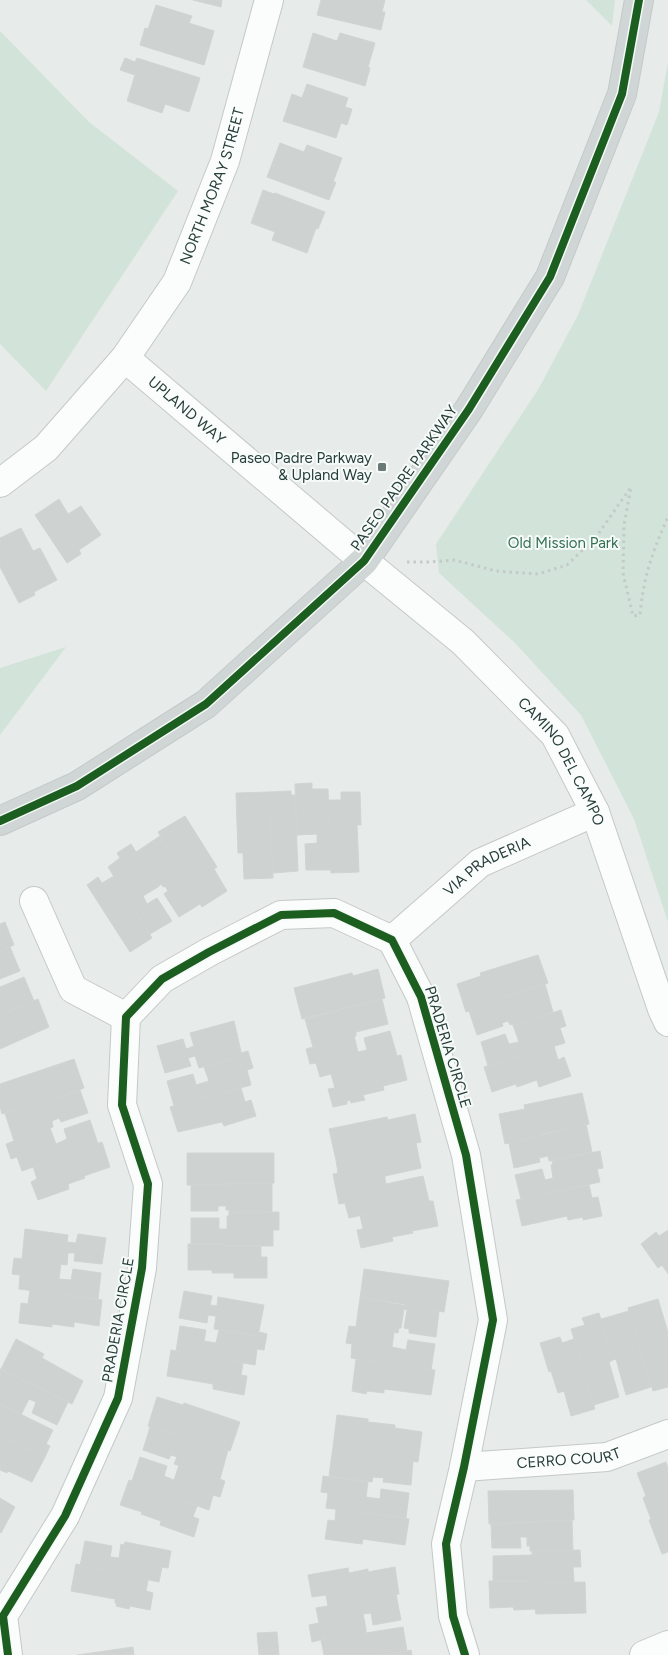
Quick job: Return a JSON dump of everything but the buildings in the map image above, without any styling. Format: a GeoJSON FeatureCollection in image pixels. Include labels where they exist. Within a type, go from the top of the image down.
{"type":"FeatureCollection","features":[{"type":"Feature","properties":{"kind":"main road","name":"PASEO PADRE PARKWAY"},"geometry":{"type":"LineString","coordinates":[[0,821],[77,786],[206,704],[364,561],[469,409],[550,277],[622,94],[639,0]]}},
{"type":"Feature","properties":{"kind":"street","name":"NORTH MORAY STREET"},"geometry":{"type":"LineString","coordinates":[[0,483],[46,448],[125,358],[177,282],[225,161],[268,0]]}},
{"type":"Feature","properties":{"kind":"street","name":"UPLAND WAY"},"geometry":{"type":"LineString","coordinates":[[125,358],[364,561]]}},
{"type":"Feature","properties":{"kind":"street","name":"CAMINO DEL CAMPO"},"geometry":{"type":"LineString","coordinates":[[364,561],[463,642],[555,735],[595,812],[668,1022]]}},
{"type":"Feature","properties":{"kind":"street","name":"VIA PRADERIA"},"geometry":{"type":"LineString","coordinates":[[392,940],[480,863],[595,812]]}},
{"type":"Feature","properties":{"kind":"street"},"geometry":{"type":"LineString","coordinates":[[34,901],[73,989],[126,1017],[162,979],[209,952],[281,915],[334,913],[392,940]]}},
{"type":"Feature","properties":{"kind":"street","name":"PRADERIA CIRCLE"},"geometry":{"type":"LineString","coordinates":[[392,940],[421,997],[466,1155],[493,1320],[464,1467],[446,1544],[453,1616],[465,1655]]}},
{"type":"Feature","properties":{"kind":"street","name":"PRADERIA CIRCLE"},"geometry":{"type":"LineString","coordinates":[[8,1655],[3,1616],[64,1516],[118,1398],[142,1268],[148,1184],[122,1105],[126,1017]]}},
{"type":"Feature","properties":{"kind":"street","name":"CERRO COURT"},"geometry":{"type":"LineString","coordinates":[[464,1467],[607,1457],[668,1434]]}},
{"type":"Feature","properties":{"kind":"street"},"geometry":{"type":"LineString","coordinates":[[644,1655],[668,1645]]}},
{"type":"Feature","properties":{"kind":"path"},"geometry":{"type":"LineString","coordinates":[[364,561],[431,562],[454,560],[496,571],[538,574],[567,564],[596,537],[631,487],[624,525],[623,573],[633,616],[640,615],[642,589],[655,544],[668,516]]}},
{"type":"Feature","properties":{"kind":"green space"},"geometry":{"type":"Polygon","coordinates":[[[586,0],[615,0],[612,26],[586,0]]]}},
{"type":"Feature","properties":{"kind":"green space"},"geometry":{"type":"Polygon","coordinates":[[[0,31],[89,122],[178,191],[46,391],[0,344],[0,31]]]}},
{"type":"Feature","properties":{"kind":"green space","name":"Old Mission Park"},"geometry":{"type":"Polygon","coordinates":[[[668,62],[668,922],[634,819],[581,715],[516,644],[439,573],[436,544],[539,388],[578,315],[659,112],[668,62]]]}},
{"type":"Feature","properties":{"kind":"green space"},"geometry":{"type":"Polygon","coordinates":[[[66,647],[0,735],[0,668],[66,647]]]}},
{"type":"Feature","properties":{"kind":"cycle path"},"geometry":{"type":"LineString","coordinates":[[0,821],[77,786],[206,704],[364,561],[469,409],[550,277],[622,94],[639,0]]}},
{"type":"Feature","properties":{"kind":"cycle path"},"geometry":{"type":"LineString","coordinates":[[8,1655],[3,1616],[65,1516],[118,1398],[142,1268],[148,1184],[122,1105],[126,1017],[162,979],[209,952],[281,915],[334,913],[392,940],[421,997],[466,1155],[493,1320],[464,1467],[446,1544],[453,1616],[465,1655]]}},
{"type":"Feature","properties":{"kind":"place","name":"Paseo Padre Parkway & Upland Way"},"geometry":{"type":"Point","coordinates":[382,467]}}]}
